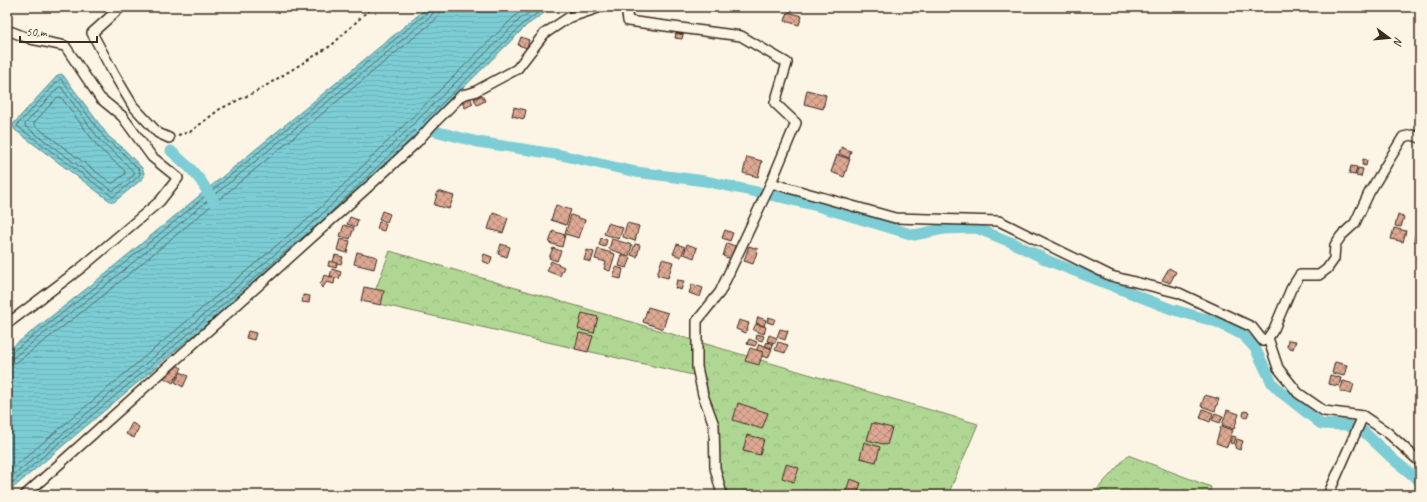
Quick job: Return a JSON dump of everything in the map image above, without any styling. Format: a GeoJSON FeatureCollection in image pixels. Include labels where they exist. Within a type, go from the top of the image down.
{"type":"FeatureCollection","features":[{"type":"Feature","properties":{"kind":"street"},"geometry":{"type":"LineString","coordinates":[[121,7],[92,33],[133,106],[158,133],[169,138]]}},
{"type":"Feature","properties":{"kind":"street"},"geometry":{"type":"LineString","coordinates":[[25,495],[367,188],[417,142],[421,136],[462,95],[474,92],[517,69],[544,34],[568,18],[601,7]]}},
{"type":"Feature","properties":{"kind":"street"},"geometry":{"type":"LineString","coordinates":[[626,7],[628,21],[741,36],[787,63],[775,103],[796,123],[762,203],[720,292],[697,321],[697,367],[703,395],[714,425],[715,468],[722,495]]}},
{"type":"Feature","properties":{"kind":"street"},"geometry":{"type":"LineString","coordinates":[[7,30],[31,39],[65,46],[100,98],[122,116],[152,157],[178,178],[154,205],[81,268],[7,324]]}},
{"type":"Feature","properties":{"kind":"street"},"geometry":{"type":"LineString","coordinates":[[770,185],[895,218],[999,221],[1111,276],[1179,293],[1252,327],[1263,341],[1268,338],[1274,329],[1291,288],[1300,275],[1319,275],[1327,269],[1334,259],[1335,245],[1341,236],[1355,223],[1369,193],[1403,137],[1412,135],[1420,138]]}},
{"type":"Feature","properties":{"kind":"street"},"geometry":{"type":"LineString","coordinates":[[1268,338],[1278,368],[1298,393],[1324,411],[1363,416],[1387,432],[1420,462]]}},
{"type":"Feature","properties":{"kind":"street"},"geometry":{"type":"LineString","coordinates":[[1328,495],[1363,416]]}},
{"type":"Feature","properties":{"kind":"path"},"geometry":{"type":"LineString","coordinates":[[169,138],[190,132],[220,109],[259,90],[332,45],[372,7]]}},
{"type":"Feature","properties":{"kind":"green space"},"geometry":{"type":"Polygon","coordinates":[[[390,251],[978,424],[948,495],[717,495],[706,378],[371,302],[390,251]]]}},
{"type":"Feature","properties":{"kind":"green space"},"geometry":{"type":"Polygon","coordinates":[[[1128,455],[1211,487],[1209,495],[1092,495],[1128,455]]]}},
{"type":"Feature","properties":{"kind":"water"},"geometry":{"type":"Polygon","coordinates":[[[428,7],[553,7],[527,25],[325,224],[7,493],[7,351],[90,286],[428,7]]]}},
{"type":"Feature","properties":{"kind":"water"},"geometry":{"type":"Polygon","coordinates":[[[61,74],[109,137],[122,147],[142,168],[144,177],[114,202],[110,201],[15,130],[13,126],[14,123],[58,75],[61,74]]]}},
{"type":"Feature","properties":{"kind":"building"},"geometry":{"type":"Polygon","coordinates":[[[788,12],[802,16],[799,25],[785,21],[788,12]]]}},
{"type":"Feature","properties":{"kind":"building"},"geometry":{"type":"Polygon","coordinates":[[[676,33],[683,35],[682,39],[675,38],[676,33]]]}},
{"type":"Feature","properties":{"kind":"building"},"geometry":{"type":"Polygon","coordinates":[[[521,37],[529,40],[527,48],[518,45],[521,37]]]}},
{"type":"Feature","properties":{"kind":"building"},"geometry":{"type":"Polygon","coordinates":[[[807,90],[826,95],[823,109],[804,104],[807,90]]]}},
{"type":"Feature","properties":{"kind":"building"},"geometry":{"type":"Polygon","coordinates":[[[469,95],[473,104],[465,108],[461,99],[469,95]]]}},
{"type":"Feature","properties":{"kind":"building"},"geometry":{"type":"Polygon","coordinates":[[[482,95],[485,101],[477,105],[474,99],[482,95]]]}},
{"type":"Feature","properties":{"kind":"building"},"geometry":{"type":"Polygon","coordinates":[[[514,107],[526,110],[524,119],[512,116],[514,107]]]}},
{"type":"Feature","properties":{"kind":"building"},"geometry":{"type":"Polygon","coordinates":[[[841,147],[851,151],[849,158],[839,154],[841,147]]]}},
{"type":"Feature","properties":{"kind":"building"},"geometry":{"type":"Polygon","coordinates":[[[837,155],[850,159],[844,177],[831,172],[837,155]]]}},
{"type":"Feature","properties":{"kind":"building"},"geometry":{"type":"Polygon","coordinates":[[[747,157],[762,161],[758,177],[743,173],[747,157]]]}},
{"type":"Feature","properties":{"kind":"building"},"geometry":{"type":"Polygon","coordinates":[[[1363,159],[1367,160],[1366,166],[1362,165],[1363,159]]]}},
{"type":"Feature","properties":{"kind":"building"},"geometry":{"type":"Polygon","coordinates":[[[1351,166],[1357,167],[1355,175],[1349,174],[1351,166]]]}},
{"type":"Feature","properties":{"kind":"building"},"geometry":{"type":"Polygon","coordinates":[[[1358,168],[1363,169],[1361,177],[1356,176],[1358,168]]]}},
{"type":"Feature","properties":{"kind":"building"},"geometry":{"type":"Polygon","coordinates":[[[438,191],[454,196],[449,209],[434,205],[438,191]]]}},
{"type":"Feature","properties":{"kind":"building"},"geometry":{"type":"Polygon","coordinates":[[[556,205],[571,210],[566,225],[551,220],[556,205]]]}},
{"type":"Feature","properties":{"kind":"building"},"geometry":{"type":"Polygon","coordinates":[[[382,211],[390,214],[387,222],[379,219],[382,211]]]}},
{"type":"Feature","properties":{"kind":"building"},"geometry":{"type":"Polygon","coordinates":[[[493,213],[508,218],[503,233],[488,229],[493,213]]]}},
{"type":"Feature","properties":{"kind":"building"},"geometry":{"type":"Polygon","coordinates":[[[571,215],[585,220],[579,238],[565,234],[571,215]]]}},
{"type":"Feature","properties":{"kind":"building"},"geometry":{"type":"Polygon","coordinates":[[[1398,215],[1404,217],[1401,227],[1395,226],[1398,215]]]}},
{"type":"Feature","properties":{"kind":"building"},"geometry":{"type":"Polygon","coordinates":[[[350,217],[358,220],[356,227],[347,224],[350,217]]]}},
{"type":"Feature","properties":{"kind":"building"},"geometry":{"type":"Polygon","coordinates":[[[379,222],[386,224],[384,231],[377,229],[379,222]]]}},
{"type":"Feature","properties":{"kind":"building"},"geometry":{"type":"Polygon","coordinates":[[[608,223],[623,228],[619,239],[604,234],[608,223]]]}},
{"type":"Feature","properties":{"kind":"building"},"geometry":{"type":"Polygon","coordinates":[[[627,223],[639,226],[635,241],[623,237],[627,223]]]}},
{"type":"Feature","properties":{"kind":"building"},"geometry":{"type":"Polygon","coordinates":[[[344,225],[354,228],[350,239],[340,236],[344,225]]]}},
{"type":"Feature","properties":{"kind":"building"},"geometry":{"type":"Polygon","coordinates":[[[1394,228],[1406,231],[1403,242],[1391,239],[1394,228]]]}},
{"type":"Feature","properties":{"kind":"building"},"geometry":{"type":"Polygon","coordinates":[[[725,230],[733,233],[730,241],[722,238],[725,230]]]}},
{"type":"Feature","properties":{"kind":"building"},"geometry":{"type":"Polygon","coordinates":[[[553,231],[565,235],[562,247],[549,243],[553,231]]]}},
{"type":"Feature","properties":{"kind":"building"},"geometry":{"type":"Polygon","coordinates":[[[1415,234],[1420,235],[1420,242],[1414,241],[1415,234]]]}},
{"type":"Feature","properties":{"kind":"building"},"geometry":{"type":"Polygon","coordinates":[[[601,238],[607,240],[605,247],[599,245],[601,238]]]}},
{"type":"Feature","properties":{"kind":"building"},"geometry":{"type":"Polygon","coordinates":[[[340,239],[350,241],[347,253],[337,250],[340,239]]]}},
{"type":"Feature","properties":{"kind":"building"},"geometry":{"type":"Polygon","coordinates":[[[612,239],[632,245],[629,256],[609,249],[612,239]]]}},
{"type":"Feature","properties":{"kind":"building"},"geometry":{"type":"Polygon","coordinates":[[[727,243],[735,246],[731,259],[723,256],[727,243]]]}},
{"type":"Feature","properties":{"kind":"building"},"geometry":{"type":"Polygon","coordinates":[[[501,244],[510,247],[507,257],[498,254],[501,244]]]}},
{"type":"Feature","properties":{"kind":"building"},"geometry":{"type":"Polygon","coordinates":[[[635,244],[640,245],[637,257],[631,255],[635,244]]]}},
{"type":"Feature","properties":{"kind":"building"},"geometry":{"type":"Polygon","coordinates":[[[677,244],[685,247],[681,257],[673,254],[677,244]]]}},
{"type":"Feature","properties":{"kind":"building"},"geometry":{"type":"Polygon","coordinates":[[[687,244],[697,248],[694,258],[684,254],[687,244]]]}},
{"type":"Feature","properties":{"kind":"building"},"geometry":{"type":"Polygon","coordinates":[[[749,246],[758,249],[753,264],[744,261],[749,246]]]}},
{"type":"Feature","properties":{"kind":"building"},"geometry":{"type":"Polygon","coordinates":[[[553,248],[561,251],[557,261],[549,258],[553,248]]]}},
{"type":"Feature","properties":{"kind":"building"},"geometry":{"type":"Polygon","coordinates":[[[598,249],[615,254],[610,271],[604,269],[606,262],[595,259],[598,249]]]}},
{"type":"Feature","properties":{"kind":"building"},"geometry":{"type":"Polygon","coordinates":[[[587,250],[594,252],[591,262],[584,260],[587,250]]]}},
{"type":"Feature","properties":{"kind":"building"},"geometry":{"type":"Polygon","coordinates":[[[357,252],[377,257],[374,269],[354,264],[357,252]]]}},
{"type":"Feature","properties":{"kind":"building"},"geometry":{"type":"Polygon","coordinates":[[[484,254],[492,257],[490,264],[482,261],[484,254]]]}},
{"type":"Feature","properties":{"kind":"building"},"geometry":{"type":"Polygon","coordinates":[[[335,255],[343,257],[341,264],[333,262],[335,255]]]}},
{"type":"Feature","properties":{"kind":"building"},"geometry":{"type":"Polygon","coordinates":[[[622,255],[631,258],[627,268],[619,266],[622,255]]]}},
{"type":"Feature","properties":{"kind":"building"},"geometry":{"type":"Polygon","coordinates":[[[662,259],[673,262],[668,278],[657,275],[662,259]]]}},
{"type":"Feature","properties":{"kind":"building"},"geometry":{"type":"Polygon","coordinates":[[[329,261],[337,263],[336,268],[328,266],[329,261]]]}},
{"type":"Feature","properties":{"kind":"building"},"geometry":{"type":"Polygon","coordinates":[[[551,261],[564,267],[560,276],[547,271],[551,261]]]}},
{"type":"Feature","properties":{"kind":"building"},"geometry":{"type":"Polygon","coordinates":[[[616,267],[623,269],[621,279],[613,277],[616,267]]]}},
{"type":"Feature","properties":{"kind":"building"},"geometry":{"type":"Polygon","coordinates":[[[1169,268],[1176,272],[1170,283],[1162,280],[1169,268]]]}},
{"type":"Feature","properties":{"kind":"building"},"geometry":{"type":"Polygon","coordinates":[[[332,269],[341,272],[339,279],[330,276],[332,269]]]}},
{"type":"Feature","properties":{"kind":"building"},"geometry":{"type":"Polygon","coordinates":[[[324,275],[335,278],[334,284],[327,282],[322,288],[320,284],[324,275]]]}},
{"type":"Feature","properties":{"kind":"building"},"geometry":{"type":"Polygon","coordinates":[[[677,280],[684,281],[681,290],[675,288],[677,280]]]}},
{"type":"Feature","properties":{"kind":"building"},"geometry":{"type":"Polygon","coordinates":[[[692,284],[703,288],[700,297],[689,293],[692,284]]]}},
{"type":"Feature","properties":{"kind":"building"},"geometry":{"type":"Polygon","coordinates":[[[364,287],[384,291],[381,305],[361,301],[364,287]]]}},
{"type":"Feature","properties":{"kind":"building"},"geometry":{"type":"Polygon","coordinates":[[[303,295],[310,296],[309,303],[302,302],[303,295]]]}},
{"type":"Feature","properties":{"kind":"building"},"geometry":{"type":"Polygon","coordinates":[[[648,307],[668,313],[663,329],[643,322],[648,307]]]}},
{"type":"Feature","properties":{"kind":"building"},"geometry":{"type":"Polygon","coordinates":[[[582,313],[598,317],[594,333],[578,329],[582,313]]]}},
{"type":"Feature","properties":{"kind":"building"},"geometry":{"type":"Polygon","coordinates":[[[758,317],[766,320],[764,326],[756,323],[758,317]]]}},
{"type":"Feature","properties":{"kind":"building"},"geometry":{"type":"Polygon","coordinates":[[[768,317],[775,319],[773,324],[767,322],[768,317]]]}},
{"type":"Feature","properties":{"kind":"building"},"geometry":{"type":"Polygon","coordinates":[[[739,320],[749,323],[746,333],[736,329],[739,320]]]}},
{"type":"Feature","properties":{"kind":"building"},"geometry":{"type":"Polygon","coordinates":[[[756,324],[766,327],[764,334],[753,330],[756,324]]]}},
{"type":"Feature","properties":{"kind":"building"},"geometry":{"type":"Polygon","coordinates":[[[780,329],[788,331],[785,340],[777,337],[780,329]]]}},
{"type":"Feature","properties":{"kind":"building"},"geometry":{"type":"Polygon","coordinates":[[[248,331],[256,333],[254,340],[246,338],[248,331]]]}},
{"type":"Feature","properties":{"kind":"building"},"geometry":{"type":"Polygon","coordinates":[[[579,333],[593,336],[588,352],[575,349],[579,333]]]}},
{"type":"Feature","properties":{"kind":"building"},"geometry":{"type":"Polygon","coordinates":[[[757,334],[764,336],[762,341],[756,339],[757,334]]]}},
{"type":"Feature","properties":{"kind":"building"},"geometry":{"type":"Polygon","coordinates":[[[769,335],[777,338],[775,343],[767,341],[769,335]]]}},
{"type":"Feature","properties":{"kind":"building"},"geometry":{"type":"Polygon","coordinates":[[[749,339],[757,342],[755,346],[747,344],[749,339]]]}},
{"type":"Feature","properties":{"kind":"building"},"geometry":{"type":"Polygon","coordinates":[[[1288,340],[1296,341],[1293,349],[1287,347],[1288,340]]]}},
{"type":"Feature","properties":{"kind":"building"},"geometry":{"type":"Polygon","coordinates":[[[767,342],[773,344],[772,348],[765,346],[767,342]]]}},
{"type":"Feature","properties":{"kind":"building"},"geometry":{"type":"Polygon","coordinates":[[[778,342],[788,345],[785,353],[775,350],[778,342]]]}},
{"type":"Feature","properties":{"kind":"building"},"geometry":{"type":"Polygon","coordinates":[[[759,344],[772,349],[768,358],[755,354],[759,344]]]}},
{"type":"Feature","properties":{"kind":"building"},"geometry":{"type":"Polygon","coordinates":[[[750,348],[763,352],[759,365],[745,361],[750,348]]]}},
{"type":"Feature","properties":{"kind":"building"},"geometry":{"type":"Polygon","coordinates":[[[169,361],[182,368],[173,383],[161,376],[169,361]]]}},
{"type":"Feature","properties":{"kind":"building"},"geometry":{"type":"Polygon","coordinates":[[[1335,362],[1347,365],[1344,376],[1332,373],[1335,362]]]}},
{"type":"Feature","properties":{"kind":"building"},"geometry":{"type":"Polygon","coordinates":[[[181,372],[188,376],[183,387],[175,382],[181,372]]]}},
{"type":"Feature","properties":{"kind":"building"},"geometry":{"type":"Polygon","coordinates":[[[1330,375],[1341,378],[1339,386],[1328,384],[1330,375]]]}},
{"type":"Feature","properties":{"kind":"building"},"geometry":{"type":"Polygon","coordinates":[[[1343,381],[1354,384],[1351,394],[1340,391],[1343,381]]]}},
{"type":"Feature","properties":{"kind":"building"},"geometry":{"type":"Polygon","coordinates":[[[1205,395],[1219,399],[1215,411],[1201,406],[1205,395]]]}},
{"type":"Feature","properties":{"kind":"building"},"geometry":{"type":"Polygon","coordinates":[[[738,403],[768,413],[762,429],[733,420],[738,403]]]}},
{"type":"Feature","properties":{"kind":"building"},"geometry":{"type":"Polygon","coordinates":[[[1203,409],[1213,413],[1210,422],[1200,418],[1203,409]]]}},
{"type":"Feature","properties":{"kind":"building"},"geometry":{"type":"Polygon","coordinates":[[[1227,410],[1239,414],[1234,429],[1222,425],[1227,410]]]}},
{"type":"Feature","properties":{"kind":"building"},"geometry":{"type":"Polygon","coordinates":[[[1244,411],[1249,412],[1247,417],[1243,416],[1244,411]]]}},
{"type":"Feature","properties":{"kind":"building"},"geometry":{"type":"Polygon","coordinates":[[[1215,413],[1223,416],[1220,423],[1212,420],[1215,413]]]}},
{"type":"Feature","properties":{"kind":"building"},"geometry":{"type":"Polygon","coordinates":[[[132,423],[139,427],[134,438],[126,434],[132,423]]]}},
{"type":"Feature","properties":{"kind":"building"},"geometry":{"type":"Polygon","coordinates":[[[872,423],[892,428],[887,445],[867,440],[872,423]]]}},
{"type":"Feature","properties":{"kind":"building"},"geometry":{"type":"Polygon","coordinates":[[[1221,426],[1233,430],[1227,447],[1216,443],[1221,426]]]}},
{"type":"Feature","properties":{"kind":"building"},"geometry":{"type":"Polygon","coordinates":[[[747,435],[764,439],[760,455],[743,451],[747,435]]]}},
{"type":"Feature","properties":{"kind":"building"},"geometry":{"type":"Polygon","coordinates":[[[1232,436],[1236,437],[1234,444],[1230,443],[1232,436]]]}},
{"type":"Feature","properties":{"kind":"building"},"geometry":{"type":"Polygon","coordinates":[[[1237,439],[1243,441],[1240,450],[1235,448],[1237,439]]]}},
{"type":"Feature","properties":{"kind":"building"},"geometry":{"type":"Polygon","coordinates":[[[864,442],[880,447],[876,462],[860,458],[864,442]]]}},
{"type":"Feature","properties":{"kind":"building"},"geometry":{"type":"Polygon","coordinates":[[[786,464],[799,468],[794,482],[782,478],[786,464]]]}},
{"type":"Feature","properties":{"kind":"building"},"geometry":{"type":"Polygon","coordinates":[[[850,479],[861,483],[857,495],[845,494],[850,479]]]}},
{"type":"Feature","properties":{"kind":"building"},"geometry":{"type":"Polygon","coordinates":[[[834,490],[843,494],[832,495],[834,490]]]}},
{"type":"Feature","properties":{"kind":"building"},"geometry":{"type":"Polygon","coordinates":[[[1121,492],[1133,495],[1121,495],[1121,492]]]}},
{"type":"Feature","properties":{"kind":"waterway"},"geometry":{"type":"LineString","coordinates":[[419,127],[478,142],[561,155],[636,172],[705,181],[780,197],[817,206],[914,235],[944,229],[976,228],[1013,243],[1049,261],[1171,309],[1217,322],[1243,335],[1255,348],[1272,383],[1283,394],[1321,424],[1346,425],[1363,431],[1395,461],[1420,481]]}},
{"type":"Feature","properties":{"kind":"waterway"},"geometry":{"type":"LineString","coordinates":[[171,151],[190,168],[201,181],[214,202]]}}]}
